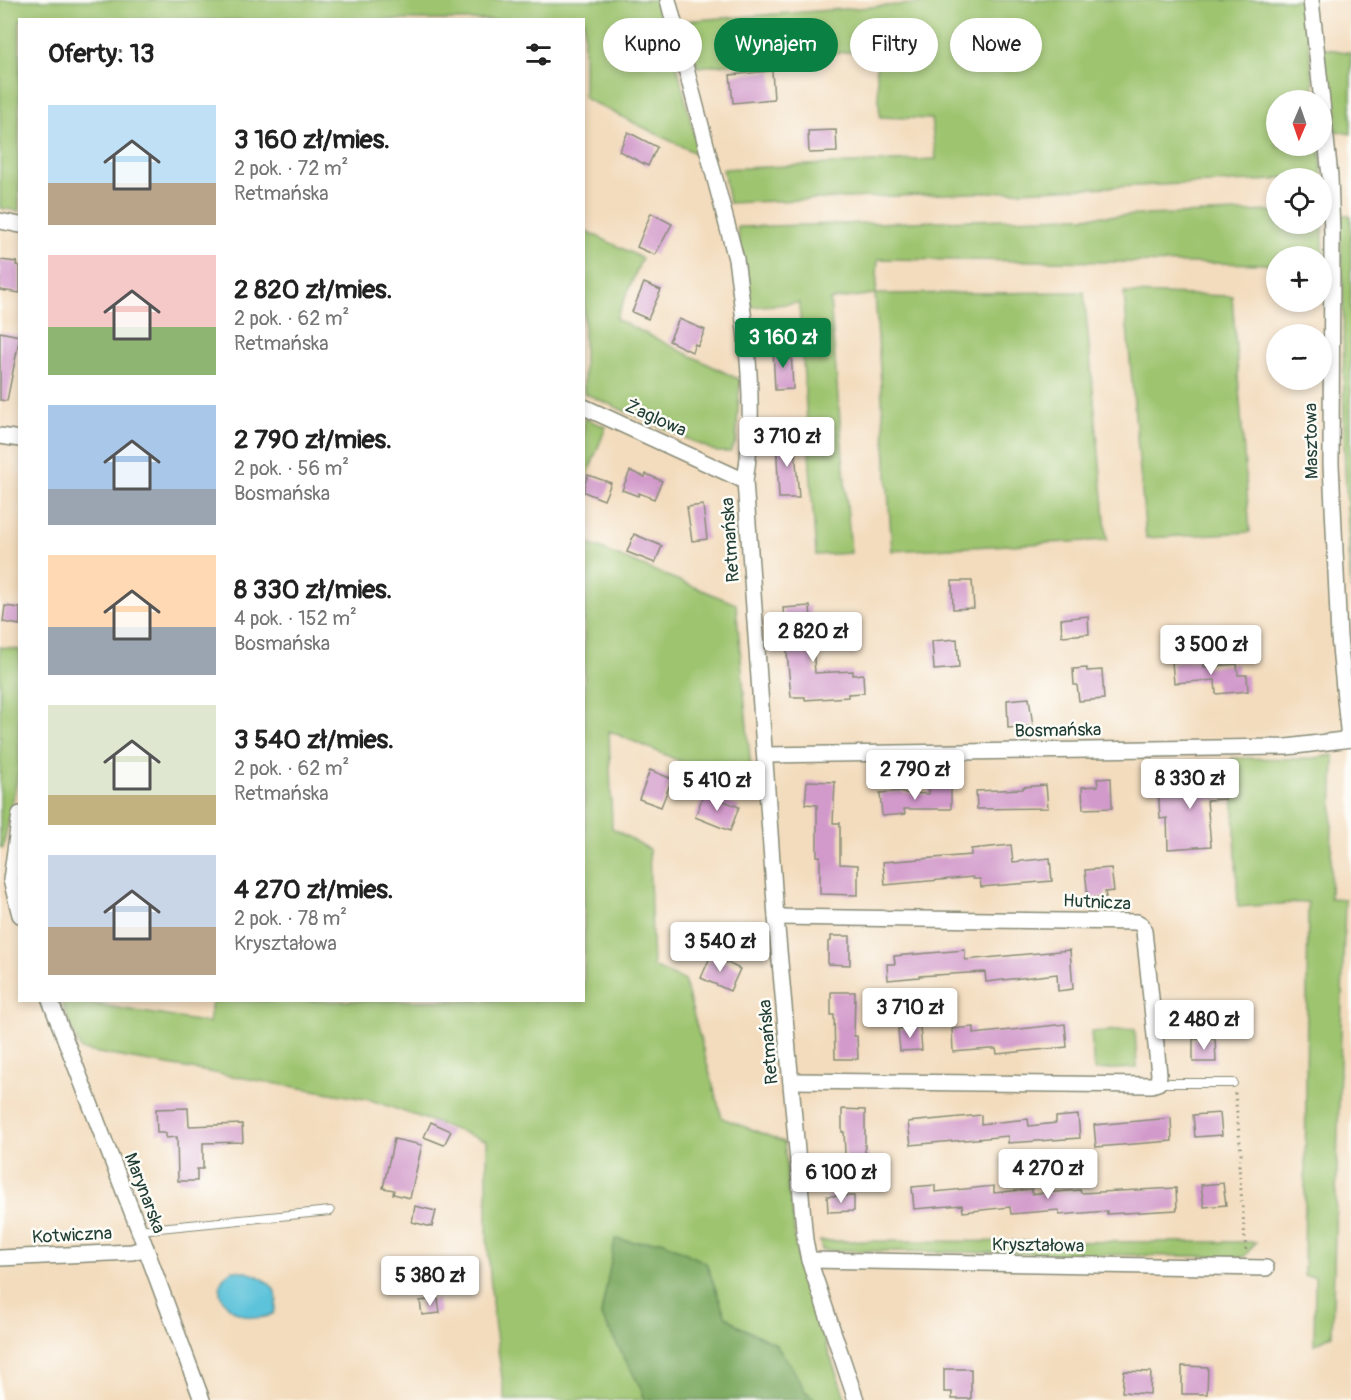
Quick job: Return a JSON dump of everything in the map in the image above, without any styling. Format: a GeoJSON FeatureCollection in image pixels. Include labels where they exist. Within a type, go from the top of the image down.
{"type":"FeatureCollection","features":[{"type":"Feature","properties":{"kind":"street","name":"Retmańska"},"geometry":{"type":"LineString","coordinates":[[668,0],[736,259],[742,303],[750,396],[749,456],[745,481],[776,917],[805,1239],[809,1260],[856,1400]]}},
{"type":"Feature","properties":{"kind":"street","name":"Masztowa"},"geometry":{"type":"LineString","coordinates":[[1311,0],[1330,176],[1332,245],[1330,464],[1339,637],[1350,739]]}},
{"type":"Feature","properties":{"kind":"street"},"geometry":{"type":"LineString","coordinates":[[0,221],[18,225]]}},
{"type":"Feature","properties":{"kind":"street","name":"Żaglowa"},"geometry":{"type":"LineString","coordinates":[[585,407],[745,481]]}},
{"type":"Feature","properties":{"kind":"street"},"geometry":{"type":"LineString","coordinates":[[0,436],[18,439]]}},
{"type":"Feature","properties":{"kind":"street","name":"Bosmańska"},"geometry":{"type":"LineString","coordinates":[[766,755],[1287,747],[1350,739]]}},
{"type":"Feature","properties":{"kind":"street"},"geometry":{"type":"LineString","coordinates":[[18,829],[11,880],[18,907]]}},
{"type":"Feature","properties":{"kind":"street","name":"Hutnicza"},"geometry":{"type":"LineString","coordinates":[[776,917],[1137,922],[1142,926],[1144,932],[1159,1074],[1158,1083]]}},
{"type":"Feature","properties":{"kind":"street","name":"Marynarska"},"geometry":{"type":"LineString","coordinates":[[51,1002],[202,1400]]}},
{"type":"Feature","properties":{"kind":"street"},"geometry":{"type":"LineString","coordinates":[[790,1081],[1152,1085],[1158,1083]]}},
{"type":"Feature","properties":{"kind":"street","name":"Kotwiczna"},"geometry":{"type":"LineString","coordinates":[[0,1258],[132,1252],[146,1248]]}},
{"type":"Feature","properties":{"kind":"street","name":"Kryształowa"},"geometry":{"type":"LineString","coordinates":[[809,1260],[1266,1268]]}},
{"type":"Feature","properties":{"kind":"lane"},"geometry":{"type":"LineString","coordinates":[[1158,1083],[1233,1083]]}},
{"type":"Feature","properties":{"kind":"lane"},"geometry":{"type":"LineString","coordinates":[[139,1230],[330,1211]]}},
{"type":"Feature","properties":{"kind":"path"},"geometry":{"type":"LineString","coordinates":[[1233,1083],[1241,1153],[1239,1166],[1246,1268]]}},
{"type":"Feature","properties":{"kind":"green space"},"geometry":{"type":"Polygon","coordinates":[[[0,0],[661,0],[665,18],[603,18],[603,72],[679,72],[699,155],[585,98],[585,18],[18,18],[18,211],[0,208],[0,0]]]}},
{"type":"Feature","properties":{"kind":"green space"},"geometry":{"type":"Polygon","coordinates":[[[966,0],[1304,0],[1314,90],[1266,90],[1266,156],[1321,156],[1321,168],[1266,168],[1266,180],[729,203],[723,169],[936,159],[931,119],[880,117],[877,72],[938,72],[938,18],[850,18],[850,52],[838,53],[838,18],[723,18],[966,0]]]}},
{"type":"Feature","properties":{"kind":"green space"},"geometry":{"type":"Polygon","coordinates":[[[714,19],[714,65],[702,67],[702,20],[714,19]]]}},
{"type":"Feature","properties":{"kind":"green space"},"geometry":{"type":"Polygon","coordinates":[[[1323,48],[1351,53],[1351,134],[1332,130],[1332,90],[1327,90],[1323,48]]]}},
{"type":"Feature","properties":{"kind":"green space"},"geometry":{"type":"Polygon","coordinates":[[[1266,211],[1266,234],[1323,234],[1323,246],[1266,246],[1266,264],[878,259],[876,294],[1084,292],[1107,540],[892,551],[875,294],[830,300],[851,553],[816,555],[799,303],[751,307],[737,227],[1266,211]]]}},
{"type":"Feature","properties":{"kind":"green space"},"geometry":{"type":"Polygon","coordinates":[[[1339,214],[1351,216],[1351,590],[1344,447],[1343,284],[1339,214]]]}},
{"type":"Feature","properties":{"kind":"green space"},"geometry":{"type":"Polygon","coordinates":[[[585,230],[642,258],[616,319],[740,380],[736,442],[730,452],[717,452],[585,393],[585,230]]]}},
{"type":"Feature","properties":{"kind":"green space"},"geometry":{"type":"Polygon","coordinates":[[[1124,293],[1232,296],[1250,532],[1146,538],[1124,293]]]}},
{"type":"Feature","properties":{"kind":"green space"},"geometry":{"type":"Polygon","coordinates":[[[585,418],[606,427],[585,481],[585,418]]]}},
{"type":"Feature","properties":{"kind":"green space"},"geometry":{"type":"Polygon","coordinates":[[[585,542],[736,604],[753,792],[609,731],[612,828],[649,849],[653,967],[684,980],[722,1118],[784,1142],[799,1271],[846,1400],[816,1400],[805,1391],[790,1364],[774,1343],[740,1327],[725,1315],[706,1263],[662,1241],[634,1242],[616,1239],[601,1315],[641,1388],[645,1400],[505,1400],[493,1313],[487,1237],[487,1141],[371,1100],[81,1050],[61,1002],[82,1002],[209,1023],[212,1002],[585,1002],[585,542]]]}},
{"type":"Feature","properties":{"kind":"green space"},"geometry":{"type":"Polygon","coordinates":[[[0,647],[18,650],[18,775],[3,848],[0,847],[0,647]]]}},
{"type":"Feature","properties":{"kind":"green space"},"geometry":{"type":"Polygon","coordinates":[[[1334,755],[1330,898],[1345,899],[1332,1335],[1314,1345],[1315,1276],[1304,1276],[1308,902],[1238,907],[1232,758],[1308,759],[1334,755]]]}},
{"type":"Feature","properties":{"kind":"green space"},"geometry":{"type":"Polygon","coordinates":[[[1135,1029],[1137,1068],[1094,1070],[1091,1032],[1135,1029]]]}},
{"type":"Feature","properties":{"kind":"green space"},"geometry":{"type":"Polygon","coordinates":[[[615,1239],[634,1242],[662,1241],[706,1263],[725,1315],[740,1327],[774,1343],[790,1364],[805,1391],[816,1400],[645,1400],[641,1388],[601,1315],[615,1239]]]}},
{"type":"Feature","properties":{"kind":"green space"},"geometry":{"type":"Polygon","coordinates":[[[820,1241],[1256,1242],[1244,1257],[822,1250],[820,1241]]]}},
{"type":"Feature","properties":{"kind":"water"},"geometry":{"type":"Polygon","coordinates":[[[232,1270],[251,1273],[264,1279],[273,1288],[277,1296],[274,1313],[262,1317],[250,1317],[229,1307],[222,1298],[220,1289],[223,1279],[232,1270]]]}},
{"type":"Feature","properties":{"kind":"building"},"geometry":{"type":"Polygon","coordinates":[[[772,72],[774,99],[733,103],[730,75],[772,72]]]}},
{"type":"Feature","properties":{"kind":"building"},"geometry":{"type":"Polygon","coordinates":[[[836,130],[837,152],[809,153],[808,131],[836,130]]]}},
{"type":"Feature","properties":{"kind":"building"},"geometry":{"type":"Polygon","coordinates":[[[628,132],[657,147],[648,166],[619,151],[628,132]]]}},
{"type":"Feature","properties":{"kind":"building"},"geometry":{"type":"Polygon","coordinates":[[[651,213],[672,224],[655,255],[637,247],[651,213]]]}},
{"type":"Feature","properties":{"kind":"building"},"geometry":{"type":"Polygon","coordinates":[[[0,260],[17,262],[18,293],[0,290],[0,260]]]}},
{"type":"Feature","properties":{"kind":"building"},"geometry":{"type":"Polygon","coordinates":[[[644,283],[661,290],[648,319],[632,312],[644,283]]]}},
{"type":"Feature","properties":{"kind":"building"},"geometry":{"type":"Polygon","coordinates":[[[679,319],[705,330],[698,346],[695,344],[692,352],[669,341],[679,319]]]}},
{"type":"Feature","properties":{"kind":"building"},"geometry":{"type":"Polygon","coordinates":[[[0,332],[18,336],[18,346],[7,401],[0,400],[0,332]]]}},
{"type":"Feature","properties":{"kind":"building"},"geometry":{"type":"Polygon","coordinates":[[[791,348],[793,389],[775,390],[773,349],[791,348]]]}},
{"type":"Feature","properties":{"kind":"building"},"geometry":{"type":"Polygon","coordinates":[[[794,437],[799,498],[779,498],[776,438],[794,437]]]}},
{"type":"Feature","properties":{"kind":"building"},"geometry":{"type":"Polygon","coordinates":[[[630,471],[645,477],[646,474],[662,481],[654,499],[622,490],[630,471]]]}},
{"type":"Feature","properties":{"kind":"building"},"geometry":{"type":"Polygon","coordinates":[[[588,475],[611,483],[604,500],[585,492],[588,475]]]}},
{"type":"Feature","properties":{"kind":"building"},"geometry":{"type":"Polygon","coordinates":[[[703,505],[707,539],[692,541],[687,507],[703,505]]]}},
{"type":"Feature","properties":{"kind":"building"},"geometry":{"type":"Polygon","coordinates":[[[634,534],[662,546],[655,563],[627,552],[634,534]]]}},
{"type":"Feature","properties":{"kind":"building"},"geometry":{"type":"Polygon","coordinates":[[[952,581],[972,581],[974,608],[953,609],[952,581]]]}},
{"type":"Feature","properties":{"kind":"building"},"geometry":{"type":"Polygon","coordinates":[[[5,606],[18,608],[18,625],[3,622],[5,606]]]}},
{"type":"Feature","properties":{"kind":"building"},"geometry":{"type":"Polygon","coordinates":[[[810,606],[815,673],[853,671],[853,675],[863,674],[864,693],[848,694],[848,697],[805,700],[805,697],[791,697],[783,608],[810,606]]]}},
{"type":"Feature","properties":{"kind":"building"},"geometry":{"type":"Polygon","coordinates":[[[1088,616],[1089,634],[1062,636],[1061,619],[1088,616]]]}},
{"type":"Feature","properties":{"kind":"building"},"geometry":{"type":"Polygon","coordinates":[[[957,639],[959,668],[934,670],[932,641],[957,639]]]}},
{"type":"Feature","properties":{"kind":"building"},"geometry":{"type":"Polygon","coordinates":[[[1204,660],[1204,667],[1237,664],[1238,675],[1247,675],[1248,691],[1216,694],[1215,680],[1174,683],[1172,662],[1204,660]]]}},
{"type":"Feature","properties":{"kind":"building"},"geometry":{"type":"Polygon","coordinates":[[[1087,668],[1087,671],[1102,670],[1104,699],[1079,701],[1077,685],[1074,685],[1073,669],[1087,668]]]}},
{"type":"Feature","properties":{"kind":"building"},"geometry":{"type":"Polygon","coordinates":[[[1029,698],[1033,726],[1008,728],[1007,700],[1029,698]]]}},
{"type":"Feature","properties":{"kind":"building"},"geometry":{"type":"Polygon","coordinates":[[[650,770],[672,779],[661,807],[639,799],[650,770]]]}},
{"type":"Feature","properties":{"kind":"building"},"geometry":{"type":"Polygon","coordinates":[[[1225,774],[1225,799],[1207,800],[1211,846],[1168,849],[1167,818],[1160,819],[1158,784],[1197,781],[1197,775],[1225,774]]]}},
{"type":"Feature","properties":{"kind":"building"},"geometry":{"type":"Polygon","coordinates":[[[1111,778],[1112,808],[1083,809],[1082,787],[1098,786],[1097,779],[1111,778]]]}},
{"type":"Feature","properties":{"kind":"building"},"geometry":{"type":"Polygon","coordinates":[[[807,781],[835,782],[833,823],[840,823],[840,864],[858,865],[858,895],[820,894],[817,805],[805,804],[807,781]]]}},
{"type":"Feature","properties":{"kind":"building"},"geometry":{"type":"Polygon","coordinates":[[[1046,785],[1048,808],[977,809],[976,791],[1023,789],[1023,787],[1046,785]]]}},
{"type":"Feature","properties":{"kind":"building"},"geometry":{"type":"Polygon","coordinates":[[[929,787],[951,787],[951,809],[904,809],[905,814],[882,816],[880,793],[903,791],[903,793],[929,794],[929,787]]]}},
{"type":"Feature","properties":{"kind":"building"},"geometry":{"type":"Polygon","coordinates":[[[704,793],[739,807],[730,831],[695,817],[704,793]]]}},
{"type":"Feature","properties":{"kind":"building"},"geometry":{"type":"Polygon","coordinates":[[[1011,845],[1013,862],[1050,858],[1052,881],[981,887],[980,879],[973,879],[973,877],[885,885],[883,862],[971,855],[971,849],[1011,845]]]}},
{"type":"Feature","properties":{"kind":"building"},"geometry":{"type":"Polygon","coordinates":[[[1111,868],[1114,891],[1105,892],[1106,897],[1088,898],[1085,870],[1111,868]]]}},
{"type":"Feature","properties":{"kind":"building"},"geometry":{"type":"Polygon","coordinates":[[[831,936],[850,936],[850,965],[828,964],[828,942],[831,941],[831,936]]]}},
{"type":"Feature","properties":{"kind":"building"},"geometry":{"type":"Polygon","coordinates":[[[965,950],[965,960],[1070,950],[1073,989],[1058,991],[1057,974],[986,982],[985,972],[888,980],[887,964],[895,964],[894,956],[965,950]]]}},
{"type":"Feature","properties":{"kind":"building"},"geometry":{"type":"Polygon","coordinates":[[[711,955],[740,969],[730,991],[701,978],[711,955]]]}},
{"type":"Feature","properties":{"kind":"building"},"geometry":{"type":"Polygon","coordinates":[[[831,992],[855,992],[854,1036],[857,1036],[858,1059],[835,1059],[831,992]]]}},
{"type":"Feature","properties":{"kind":"building"},"geometry":{"type":"Polygon","coordinates":[[[1065,1024],[1067,1047],[997,1054],[996,1049],[953,1052],[952,1029],[974,1027],[974,1034],[1065,1024]]]}},
{"type":"Feature","properties":{"kind":"building"},"geometry":{"type":"Polygon","coordinates":[[[920,1027],[922,1050],[900,1051],[898,1029],[920,1027]]]}},
{"type":"Feature","properties":{"kind":"building"},"geometry":{"type":"Polygon","coordinates":[[[1193,1039],[1215,1039],[1216,1062],[1193,1062],[1193,1039]]]}},
{"type":"Feature","properties":{"kind":"building"},"geometry":{"type":"Polygon","coordinates":[[[188,1108],[189,1126],[242,1124],[243,1142],[203,1143],[203,1169],[197,1169],[197,1181],[178,1181],[177,1137],[166,1138],[166,1133],[157,1133],[156,1109],[188,1108]]]}},
{"type":"Feature","properties":{"kind":"building"},"geometry":{"type":"Polygon","coordinates":[[[842,1109],[865,1110],[865,1153],[868,1153],[869,1176],[846,1176],[842,1109]]]}},
{"type":"Feature","properties":{"kind":"building"},"geometry":{"type":"Polygon","coordinates":[[[1220,1113],[1222,1135],[1195,1137],[1193,1115],[1220,1113]]]}},
{"type":"Feature","properties":{"kind":"building"},"geometry":{"type":"Polygon","coordinates":[[[981,1115],[981,1124],[1028,1119],[1029,1126],[1056,1123],[1056,1117],[1078,1115],[1080,1138],[1008,1143],[1008,1136],[911,1145],[908,1122],[981,1115]]]}},
{"type":"Feature","properties":{"kind":"building"},"geometry":{"type":"Polygon","coordinates":[[[1171,1118],[1172,1141],[1096,1147],[1094,1125],[1171,1118]]]}},
{"type":"Feature","properties":{"kind":"building"},"geometry":{"type":"Polygon","coordinates":[[[431,1122],[451,1131],[444,1145],[424,1137],[431,1122]]]}},
{"type":"Feature","properties":{"kind":"building"},"geometry":{"type":"Polygon","coordinates":[[[394,1139],[422,1145],[410,1198],[393,1194],[394,1190],[383,1188],[394,1139]]]}},
{"type":"Feature","properties":{"kind":"building"},"geometry":{"type":"Polygon","coordinates":[[[1223,1183],[1226,1205],[1204,1207],[1201,1185],[1223,1183]]]}},
{"type":"Feature","properties":{"kind":"building"},"geometry":{"type":"Polygon","coordinates":[[[935,1185],[935,1192],[994,1186],[994,1193],[1032,1189],[1032,1194],[1080,1190],[1081,1193],[1176,1188],[1177,1210],[1107,1214],[1107,1211],[1059,1215],[1059,1210],[1011,1214],[1010,1207],[963,1212],[962,1205],[914,1209],[912,1187],[935,1185]]]}},
{"type":"Feature","properties":{"kind":"building"},"geometry":{"type":"Polygon","coordinates":[[[827,1196],[854,1196],[854,1211],[828,1212],[827,1196]]]}},
{"type":"Feature","properties":{"kind":"building"},"geometry":{"type":"Polygon","coordinates":[[[415,1206],[436,1211],[432,1227],[412,1222],[415,1206]]]}},
{"type":"Feature","properties":{"kind":"building"},"geometry":{"type":"Polygon","coordinates":[[[438,1299],[440,1313],[422,1315],[420,1301],[438,1299]]]}},
{"type":"Feature","properties":{"kind":"building"},"geometry":{"type":"Polygon","coordinates":[[[1182,1366],[1208,1367],[1207,1394],[1182,1394],[1182,1366]]]}},
{"type":"Feature","properties":{"kind":"building"},"geometry":{"type":"Polygon","coordinates":[[[944,1369],[971,1369],[971,1399],[952,1399],[952,1392],[944,1392],[944,1369]]]}},
{"type":"Feature","properties":{"kind":"building"},"geometry":{"type":"Polygon","coordinates":[[[1124,1371],[1151,1372],[1150,1394],[1122,1392],[1124,1371]]]}}]}
